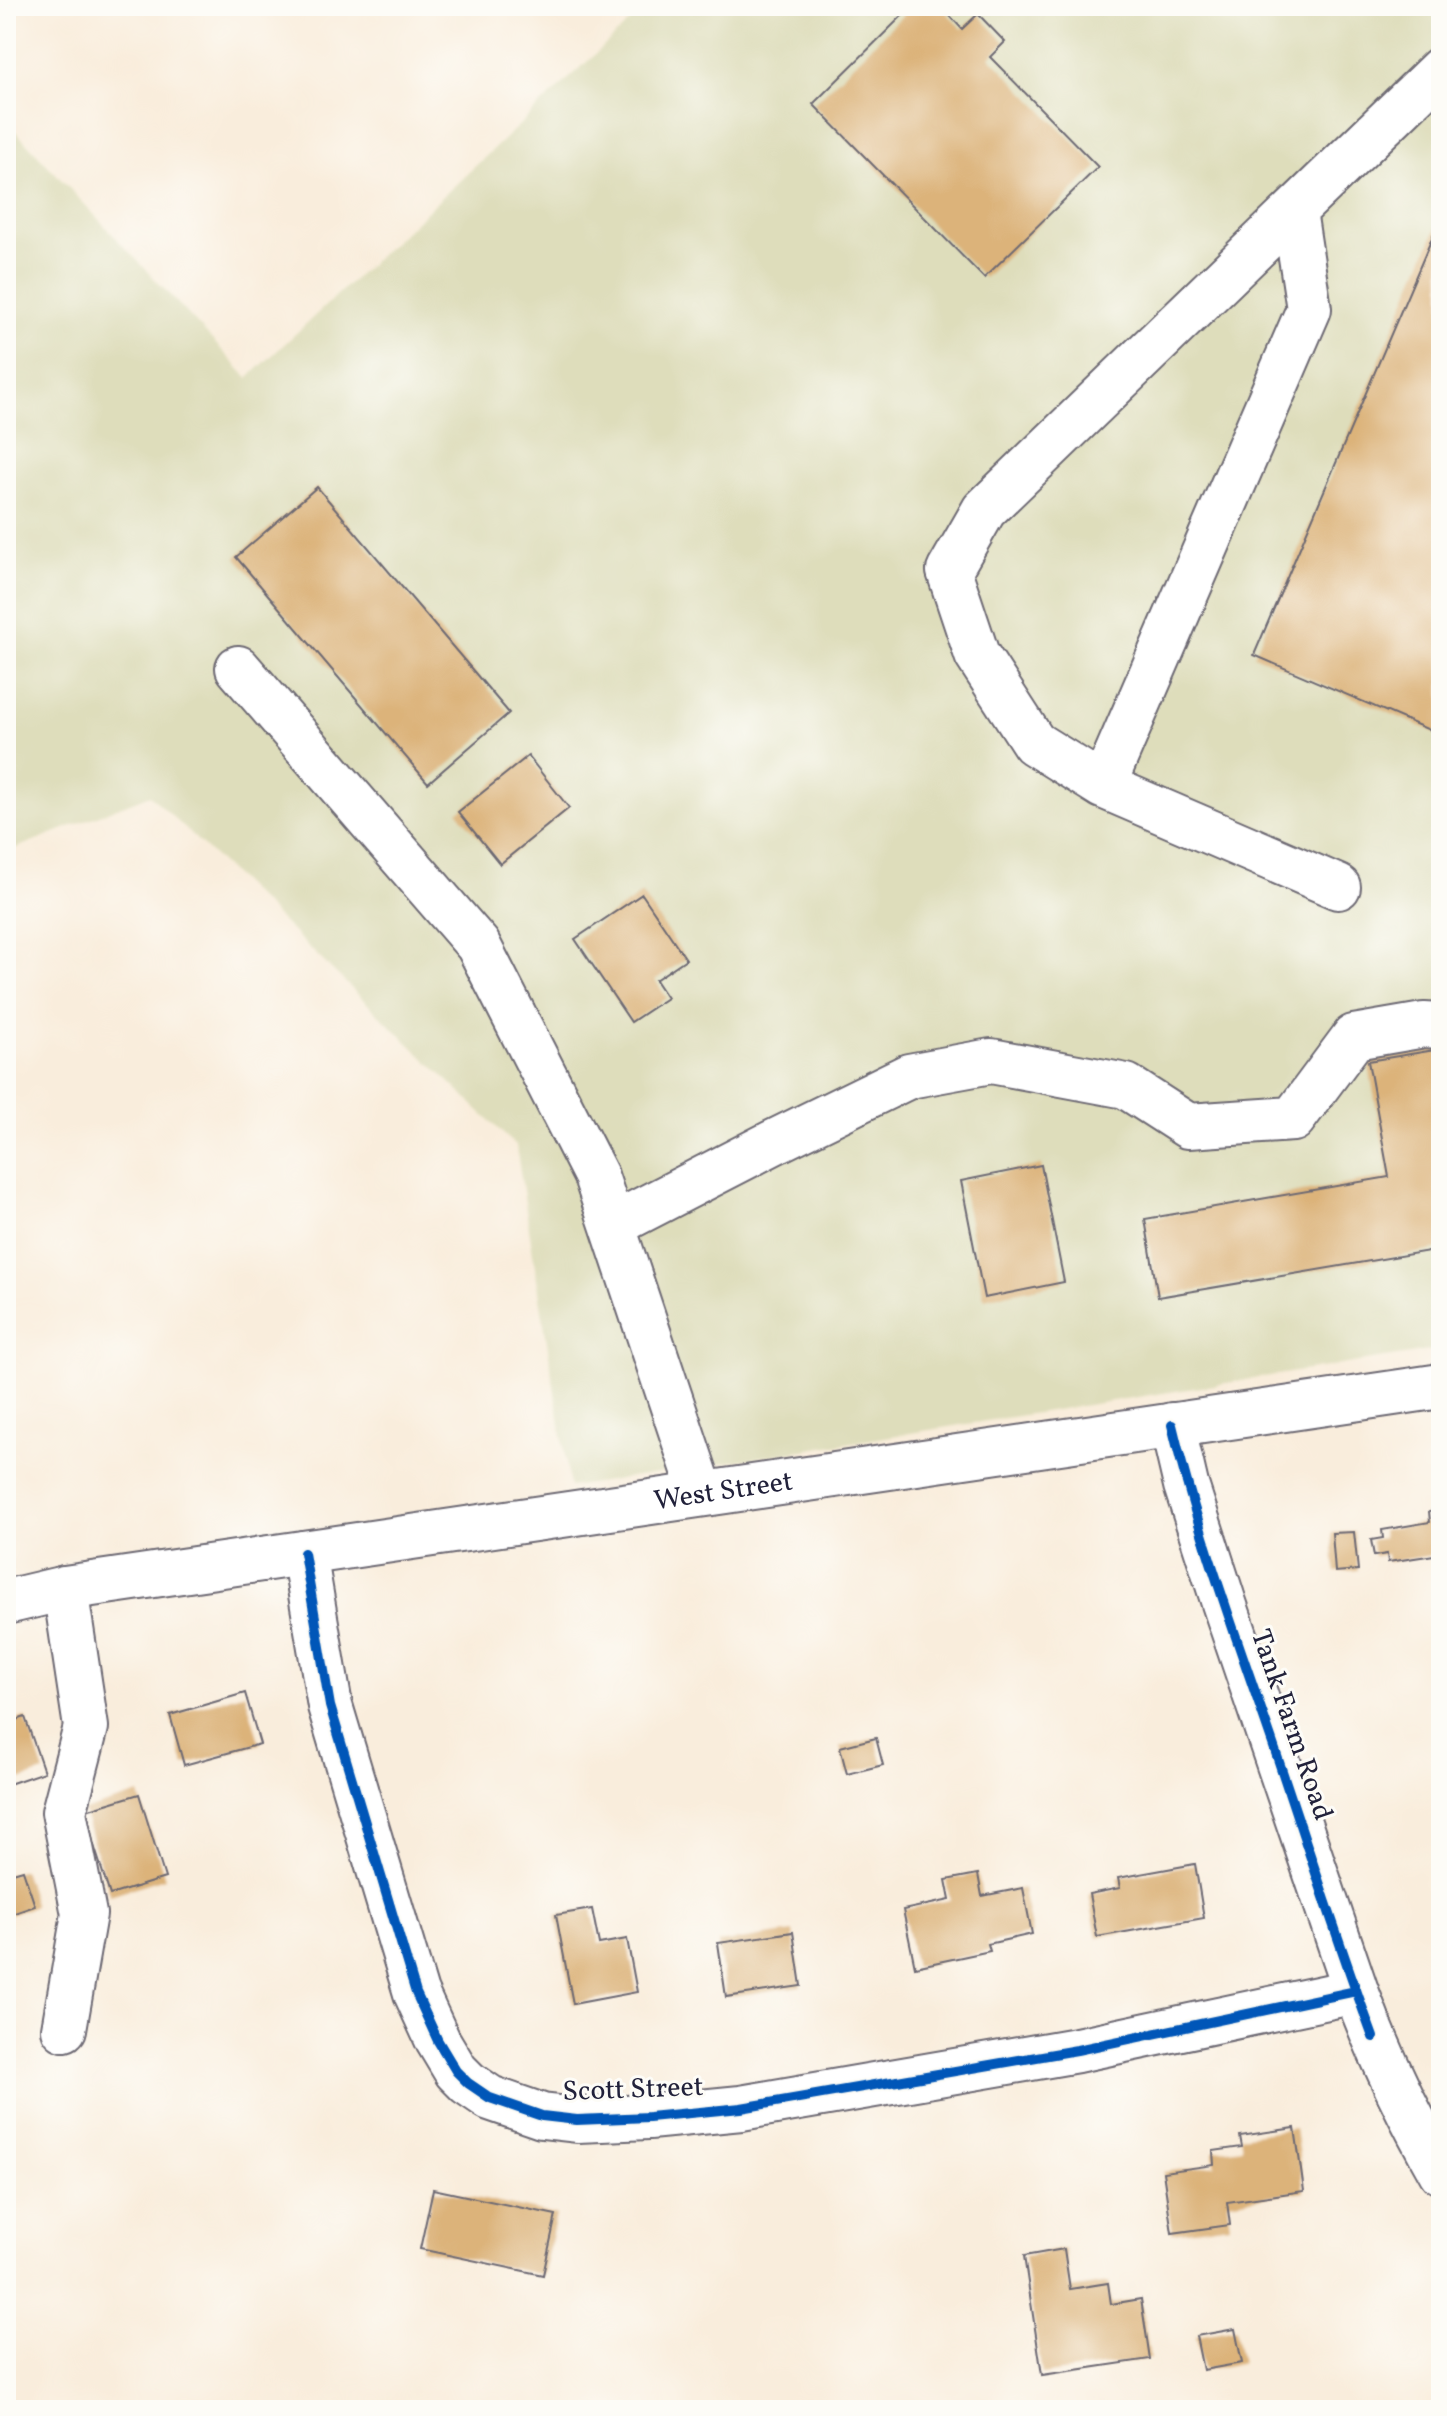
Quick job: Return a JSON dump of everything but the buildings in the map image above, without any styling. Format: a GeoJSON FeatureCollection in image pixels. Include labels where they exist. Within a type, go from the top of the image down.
{"type":"FeatureCollection","features":[{"type":"Feature","properties":{"kind":"street"},"geometry":{"type":"LineString","coordinates":[[1338,887],[1103,786],[1034,743],[977,655],[949,571],[984,510],[1441,69]]}},
{"type":"Feature","properties":{"kind":"street"},"geometry":{"type":"LineString","coordinates":[[1103,786],[1309,309],[1294,211]]}},
{"type":"Feature","properties":{"kind":"street"},"geometry":{"type":"LineString","coordinates":[[238,668],[478,945],[596,1176],[702,1494]]}},
{"type":"Feature","properties":{"kind":"street"},"geometry":{"type":"LineString","coordinates":[[613,1225],[909,1076],[991,1061],[1126,1086],[1188,1126],[1293,1119],[1354,1037],[1424,1025],[1441,1026]]}},
{"type":"Feature","properties":{"kind":"street","name":"West Street"},"geometry":{"type":"LineString","coordinates":[[6,1602],[65,1588],[1441,1386]]}},
{"type":"Feature","properties":{"kind":"street","name":"Tank Farm Road"},"geometry":{"type":"LineString","coordinates":[[1172,1425],[1186,1485],[1224,1603],[1356,1991],[1373,2037],[1441,2172]]}},
{"type":"Feature","properties":{"kind":"street","name":"Scott Street"},"geometry":{"type":"LineString","coordinates":[[304,1553],[330,1706],[416,1993],[456,2071],[490,2098],[542,2116],[577,2120],[741,2108],[1077,2050],[1356,1991]]}},
{"type":"Feature","properties":{"kind":"street"},"geometry":{"type":"LineString","coordinates":[[64,2029],[84,1914],[64,1812],[86,1727],[65,1588]]}},
{"type":"Feature","properties":{"kind":"shaded area"},"geometry":{"type":"Polygon","coordinates":[[[647,6],[1441,6],[1441,1349],[570,1487],[516,1146],[150,795],[6,852],[6,121],[248,378],[647,6]]]}},
{"type":"Feature","properties":{"kind":"cycle path"},"geometry":{"type":"LineString","coordinates":[[1172,1425],[1219,1586],[1373,2037]]}},
{"type":"Feature","properties":{"kind":"cycle path"},"geometry":{"type":"LineString","coordinates":[[304,1553],[330,1706],[416,1993],[456,2071],[490,2098],[542,2116],[577,2120],[741,2108],[1077,2050],[1356,1991]]}}]}
